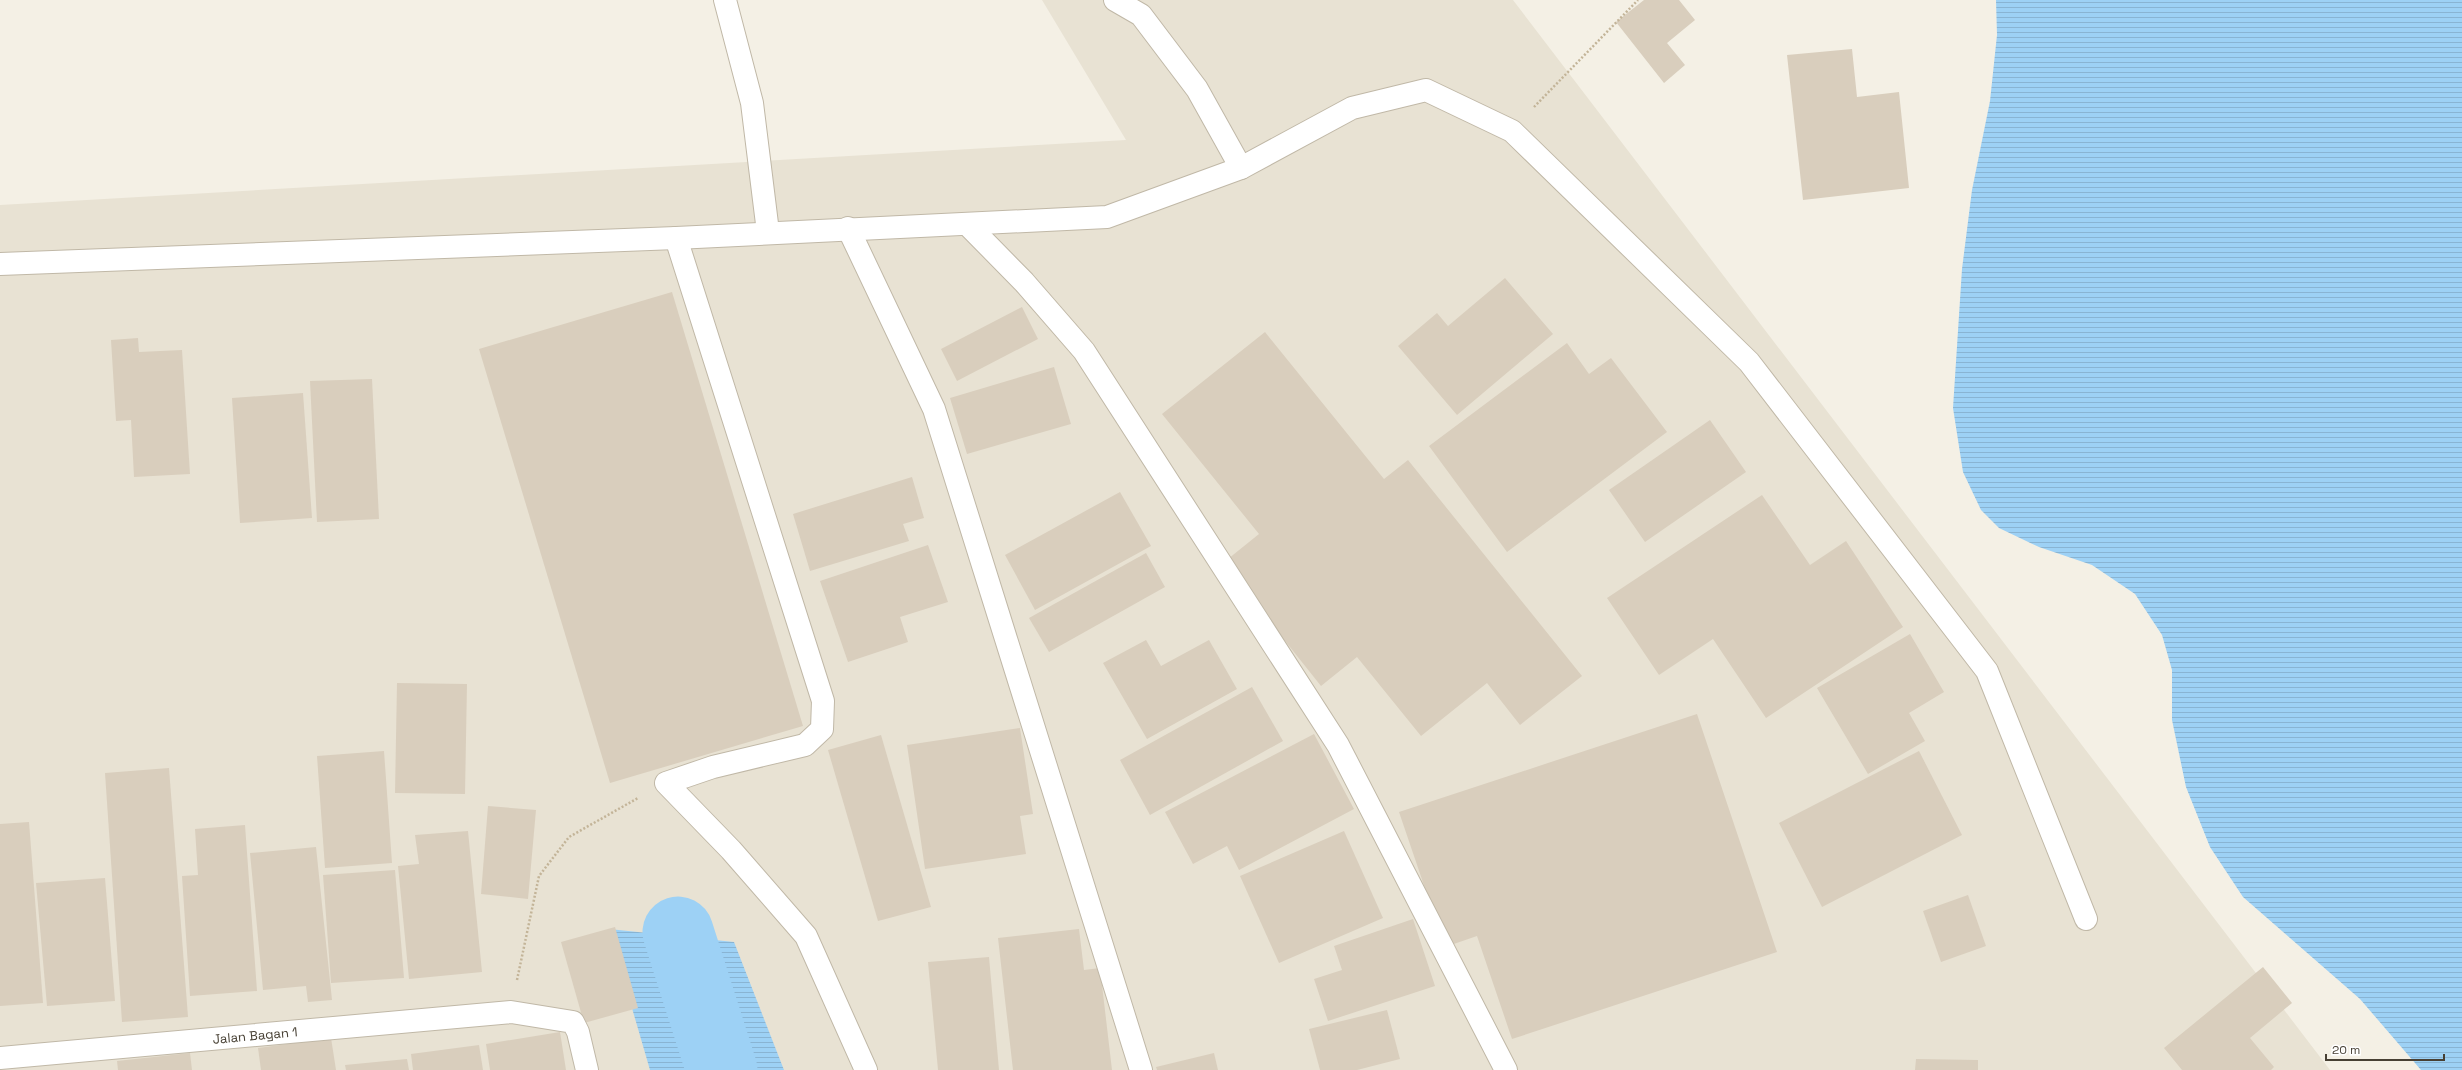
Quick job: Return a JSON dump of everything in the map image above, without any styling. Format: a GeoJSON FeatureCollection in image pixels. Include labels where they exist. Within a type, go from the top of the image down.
{"type":"FeatureCollection","features":[{"type":"Feature","properties":{"kind":"street"},"geometry":{"type":"LineString","coordinates":[[725,0],[752,103],[768,232]]}},
{"type":"Feature","properties":{"kind":"street"},"geometry":{"type":"LineString","coordinates":[[1115,0],[1141,15],[1197,89],[1241,168]]}},
{"type":"Feature","properties":{"kind":"street"},"geometry":{"type":"LineString","coordinates":[[0,264],[676,238],[848,228],[1107,217],[1241,168],[1352,108],[1426,90],[1512,131],[1749,362],[1987,671],[2086,919]]}},
{"type":"Feature","properties":{"kind":"street"},"geometry":{"type":"LineString","coordinates":[[967,224],[1024,282],[1084,351],[1338,745],[1506,1070]]}},
{"type":"Feature","properties":{"kind":"street"},"geometry":{"type":"LineString","coordinates":[[848,228],[934,409],[1141,1070]]}},
{"type":"Feature","properties":{"kind":"street"},"geometry":{"type":"LineString","coordinates":[[676,238],[823,701],[822,729],[805,745],[713,767],[666,783],[731,850],[806,936],[866,1070]]}},
{"type":"Feature","properties":{"kind":"street","name":"Jalan Bagan 1"},"geometry":{"type":"LineString","coordinates":[[0,1058],[510,1012],[573,1022],[578,1032],[587,1070]]}},
{"type":"Feature","properties":{"kind":"path"},"geometry":{"type":"LineString","coordinates":[[1512,131],[1638,0]]}},
{"type":"Feature","properties":{"kind":"path"},"geometry":{"type":"LineString","coordinates":[[510,1012],[539,876],[569,837],[666,783]]}},
{"type":"Feature","properties":{"kind":"shaded area"},"geometry":{"type":"Polygon","coordinates":[[[1042,0],[1513,0],[2330,1070],[0,1070],[0,205],[1126,140],[1042,0]]]}},
{"type":"Feature","properties":{"kind":"water"},"geometry":{"type":"Polygon","coordinates":[[[1996,0],[2462,0],[2462,1070],[2421,1070],[2360,999],[2243,897],[2210,847],[2186,787],[2172,720],[2172,670],[2162,635],[2135,594],[2092,565],[2039,547],[1999,528],[1981,510],[1963,472],[1953,408],[1962,269],[1972,190],[1990,101],[1997,35],[1996,0]]]}},
{"type":"Feature","properties":{"kind":"water"},"geometry":{"type":"Polygon","coordinates":[[[609,929],[734,942],[784,1070],[650,1070],[609,929]]]}},
{"type":"Feature","properties":{"kind":"building"},"geometry":{"type":"Polygon","coordinates":[[[1644,0],[1679,0],[1695,20],[1667,43],[1685,65],[1664,83],[1616,22],[1644,0]]]}},
{"type":"Feature","properties":{"kind":"building"},"geometry":{"type":"Polygon","coordinates":[[[1852,49],[1857,97],[1899,92],[1909,188],[1803,200],[1787,55],[1852,49]]]}},
{"type":"Feature","properties":{"kind":"building"},"geometry":{"type":"Polygon","coordinates":[[[1505,278],[1553,334],[1457,415],[1398,346],[1437,313],[1448,326],[1505,278]]]}},
{"type":"Feature","properties":{"kind":"building"},"geometry":{"type":"Polygon","coordinates":[[[672,292],[803,726],[610,783],[479,349],[672,292]]]}},
{"type":"Feature","properties":{"kind":"building"},"geometry":{"type":"Polygon","coordinates":[[[1022,307],[1038,339],[957,381],[941,349],[1022,307]]]}},
{"type":"Feature","properties":{"kind":"building"},"geometry":{"type":"Polygon","coordinates":[[[1265,332],[1384,479],[1408,460],[1582,676],[1520,725],[1487,683],[1421,736],[1357,657],[1321,686],[1223,563],[1259,534],[1162,414],[1265,332]]]}},
{"type":"Feature","properties":{"kind":"building"},"geometry":{"type":"Polygon","coordinates":[[[138,338],[139,352],[182,350],[190,474],[134,477],[131,420],[116,421],[111,340],[138,338]]]}},
{"type":"Feature","properties":{"kind":"building"},"geometry":{"type":"Polygon","coordinates":[[[1567,343],[1589,374],[1611,358],[1667,432],[1507,552],[1429,446],[1567,343]]]}},
{"type":"Feature","properties":{"kind":"building"},"geometry":{"type":"Polygon","coordinates":[[[1054,367],[1071,424],[967,454],[950,398],[1054,367]]]}},
{"type":"Feature","properties":{"kind":"building"},"geometry":{"type":"Polygon","coordinates":[[[372,379],[379,519],[317,522],[310,381],[372,379]]]}},
{"type":"Feature","properties":{"kind":"building"},"geometry":{"type":"Polygon","coordinates":[[[303,393],[312,518],[240,523],[232,398],[303,393]]]}},
{"type":"Feature","properties":{"kind":"building"},"geometry":{"type":"Polygon","coordinates":[[[1710,420],[1746,472],[1645,542],[1609,490],[1710,420]]]}},
{"type":"Feature","properties":{"kind":"building"},"geometry":{"type":"Polygon","coordinates":[[[912,477],[924,518],[903,524],[909,541],[810,571],[793,514],[912,477]]]}},
{"type":"Feature","properties":{"kind":"building"},"geometry":{"type":"Polygon","coordinates":[[[1120,492],[1151,546],[1035,610],[1005,555],[1120,492]]]}},
{"type":"Feature","properties":{"kind":"building"},"geometry":{"type":"Polygon","coordinates":[[[1762,495],[1810,565],[1846,541],[1903,627],[1766,718],[1713,639],[1659,675],[1607,598],[1762,495]]]}},
{"type":"Feature","properties":{"kind":"building"},"geometry":{"type":"Polygon","coordinates":[[[928,545],[948,602],[900,617],[908,642],[848,662],[820,581],[928,545]]]}},
{"type":"Feature","properties":{"kind":"building"},"geometry":{"type":"Polygon","coordinates":[[[1146,553],[1165,587],[1049,652],[1029,618],[1146,553]]]}},
{"type":"Feature","properties":{"kind":"building"},"geometry":{"type":"Polygon","coordinates":[[[1910,634],[1944,692],[1909,713],[1925,741],[1868,774],[1817,688],[1910,634]]]}},
{"type":"Feature","properties":{"kind":"building"},"geometry":{"type":"Polygon","coordinates":[[[1146,640],[1161,666],[1209,640],[1237,689],[1147,739],[1103,663],[1146,640]]]}},
{"type":"Feature","properties":{"kind":"building"},"geometry":{"type":"Polygon","coordinates":[[[397,683],[467,684],[465,794],[395,793],[397,683]]]}},
{"type":"Feature","properties":{"kind":"building"},"geometry":{"type":"Polygon","coordinates":[[[1252,687],[1283,741],[1150,815],[1120,760],[1252,687]]]}},
{"type":"Feature","properties":{"kind":"building"},"geometry":{"type":"Polygon","coordinates":[[[1697,714],[1777,952],[1512,1039],[1477,936],[1445,947],[1399,812],[1697,714]]]}},
{"type":"Feature","properties":{"kind":"building"},"geometry":{"type":"Polygon","coordinates":[[[1020,728],[1033,814],[1020,816],[1026,854],[925,869],[907,745],[1020,728]]]}},
{"type":"Feature","properties":{"kind":"building"},"geometry":{"type":"Polygon","coordinates":[[[1314,734],[1354,809],[1239,870],[1227,846],[1193,864],[1165,812],[1314,734]]]}},
{"type":"Feature","properties":{"kind":"building"},"geometry":{"type":"Polygon","coordinates":[[[881,735],[931,907],[878,921],[828,750],[881,735]]]}},
{"type":"Feature","properties":{"kind":"building"},"geometry":{"type":"Polygon","coordinates":[[[384,751],[392,863],[325,868],[317,756],[384,751]]]}},
{"type":"Feature","properties":{"kind":"building"},"geometry":{"type":"Polygon","coordinates":[[[1919,751],[1962,835],[1822,907],[1779,823],[1919,751]]]}},
{"type":"Feature","properties":{"kind":"building"},"geometry":{"type":"Polygon","coordinates":[[[169,768],[188,1017],[122,1022],[105,773],[169,768]]]}},
{"type":"Feature","properties":{"kind":"building"},"geometry":{"type":"Polygon","coordinates":[[[488,806],[536,810],[528,899],[481,894],[488,806]]]}},
{"type":"Feature","properties":{"kind":"building"},"geometry":{"type":"Polygon","coordinates":[[[29,822],[43,1003],[0,1006],[0,824],[29,822]]]}},
{"type":"Feature","properties":{"kind":"building"},"geometry":{"type":"Polygon","coordinates":[[[245,825],[257,991],[190,996],[182,876],[198,875],[195,829],[245,825]]]}},
{"type":"Feature","properties":{"kind":"building"},"geometry":{"type":"Polygon","coordinates":[[[468,831],[482,972],[409,979],[398,866],[419,864],[415,835],[468,831]]]}},
{"type":"Feature","properties":{"kind":"building"},"geometry":{"type":"Polygon","coordinates":[[[1344,831],[1383,918],[1279,963],[1240,876],[1344,831]]]}},
{"type":"Feature","properties":{"kind":"building"},"geometry":{"type":"Polygon","coordinates":[[[316,847],[332,1000],[308,1002],[306,986],[263,990],[250,853],[316,847]]]}},
{"type":"Feature","properties":{"kind":"building"},"geometry":{"type":"Polygon","coordinates":[[[395,870],[404,978],[331,983],[323,875],[395,870]]]}},
{"type":"Feature","properties":{"kind":"building"},"geometry":{"type":"Polygon","coordinates":[[[105,878],[115,1001],[47,1006],[36,883],[105,878]]]}},
{"type":"Feature","properties":{"kind":"building"},"geometry":{"type":"Polygon","coordinates":[[[1968,895],[1986,946],[1941,962],[1923,911],[1968,895]]]}},
{"type":"Feature","properties":{"kind":"building"},"geometry":{"type":"Polygon","coordinates":[[[1413,919],[1435,986],[1328,1021],[1314,979],[1342,970],[1334,946],[1413,919]]]}},
{"type":"Feature","properties":{"kind":"building"},"geometry":{"type":"Polygon","coordinates":[[[615,927],[638,1008],[584,1023],[561,942],[615,927]]]}},
{"type":"Feature","properties":{"kind":"building"},"geometry":{"type":"Polygon","coordinates":[[[1079,929],[1084,970],[1100,968],[1112,1070],[1013,1070],[998,938],[1079,929]]]}},
{"type":"Feature","properties":{"kind":"building"},"geometry":{"type":"Polygon","coordinates":[[[989,957],[999,1070],[938,1070],[928,962],[989,957]]]}},
{"type":"Feature","properties":{"kind":"building"},"geometry":{"type":"Polygon","coordinates":[[[2263,967],[2292,1003],[2250,1038],[2274,1067],[2271,1070],[2182,1070],[2164,1048],[2263,967]]]}},
{"type":"Feature","properties":{"kind":"building"},"geometry":{"type":"Polygon","coordinates":[[[1387,1010],[1400,1059],[1357,1070],[1320,1070],[1309,1029],[1387,1010]]]}},
{"type":"Feature","properties":{"kind":"building"},"geometry":{"type":"Polygon","coordinates":[[[560,1032],[566,1070],[490,1070],[486,1044],[560,1032]]]}},
{"type":"Feature","properties":{"kind":"building"},"geometry":{"type":"Polygon","coordinates":[[[331,1038],[336,1070],[261,1070],[258,1048],[331,1038]]]}},
{"type":"Feature","properties":{"kind":"building"},"geometry":{"type":"Polygon","coordinates":[[[479,1045],[483,1070],[413,1070],[411,1054],[479,1045]]]}},
{"type":"Feature","properties":{"kind":"building"},"geometry":{"type":"Polygon","coordinates":[[[190,1053],[192,1070],[118,1070],[117,1061],[190,1053]]]}},
{"type":"Feature","properties":{"kind":"building"},"geometry":{"type":"Polygon","coordinates":[[[1214,1053],[1218,1070],[1157,1070],[1156,1067],[1214,1053]]]}},
{"type":"Feature","properties":{"kind":"building"},"geometry":{"type":"Polygon","coordinates":[[[407,1059],[409,1070],[346,1070],[345,1065],[407,1059]]]}},
{"type":"Feature","properties":{"kind":"building"},"geometry":{"type":"Polygon","coordinates":[[[1916,1059],[1978,1060],[1978,1070],[1915,1070],[1916,1059]]]}},
{"type":"Feature","properties":{"kind":"waterway"},"geometry":{"type":"LineString","coordinates":[[678,932],[722,1070]]}}]}
